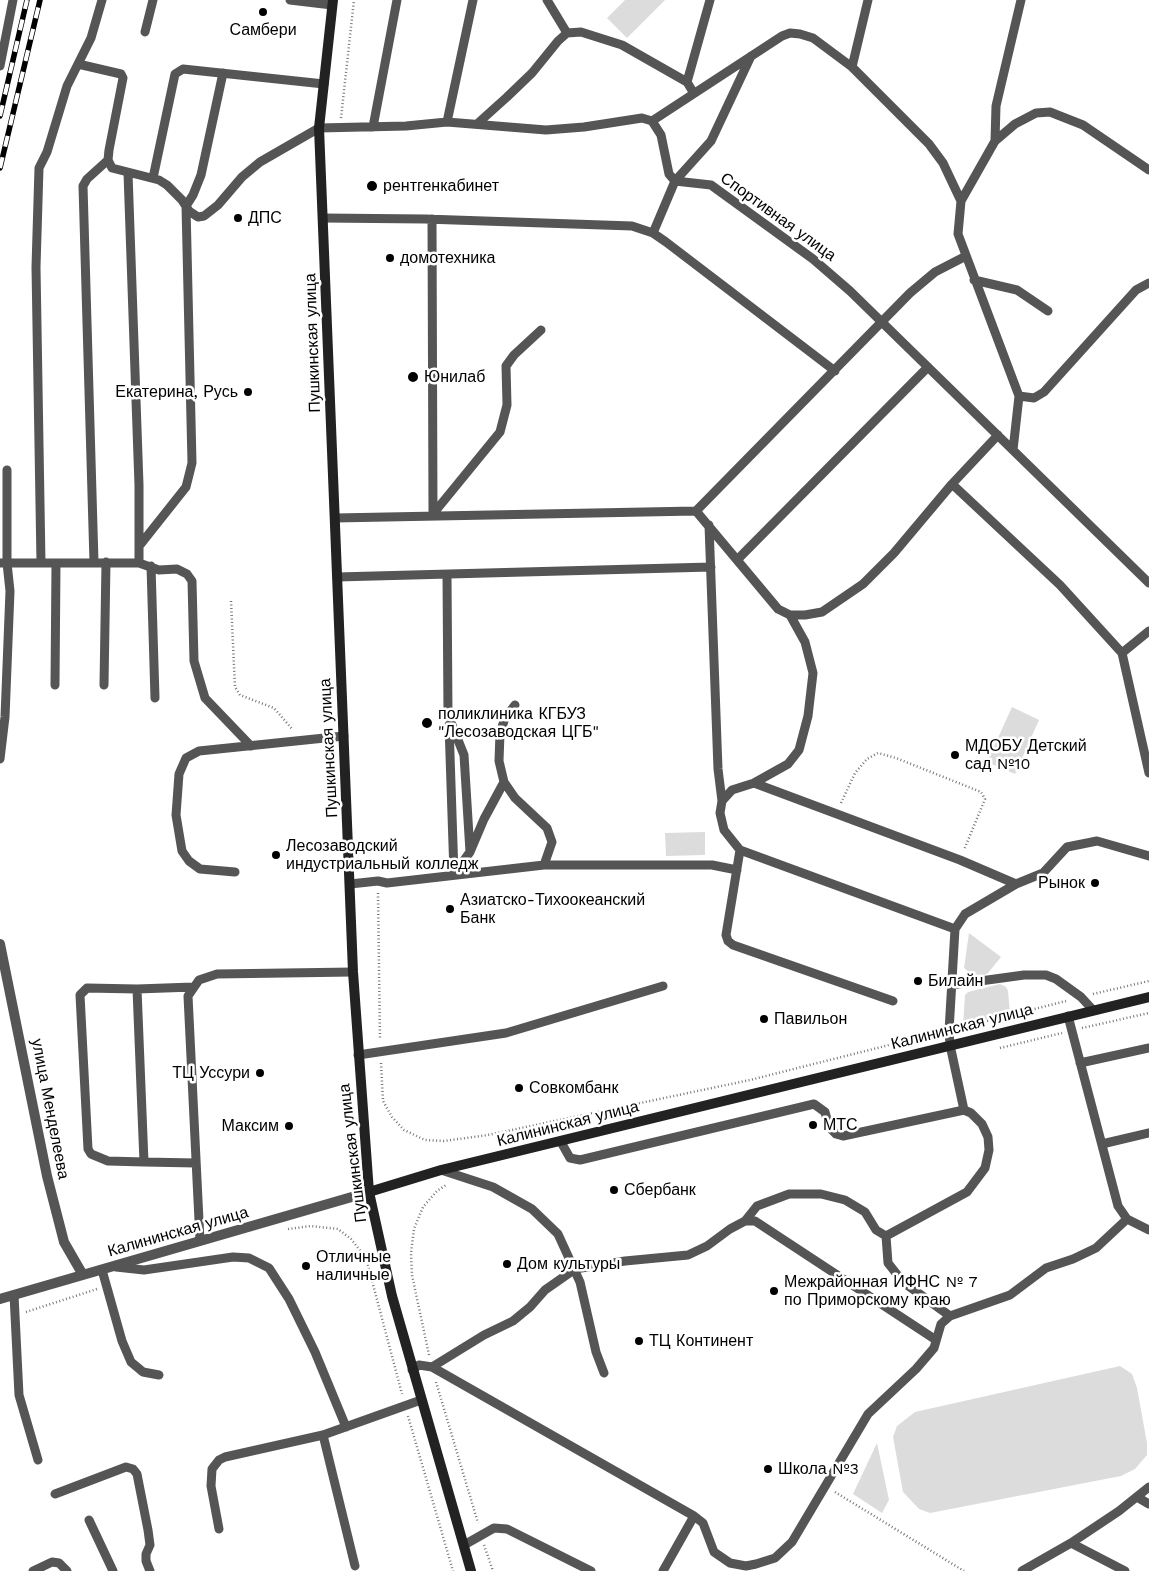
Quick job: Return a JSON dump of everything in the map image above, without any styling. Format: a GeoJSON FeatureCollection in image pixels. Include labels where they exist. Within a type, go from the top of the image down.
{"type":"FeatureCollection","features":[{"type":"Feature","properties":{"kind":"main road","name":"Пушкинская улица"},"geometry":{"type":"LineString","coordinates":[[332,2],[319,128],[353,972],[370,1192],[392,1296],[471,1571]]}},
{"type":"Feature","properties":{"kind":"main road","name":"Калининская улица"},"geometry":{"type":"LineString","coordinates":[[370,1192],[441,1170],[1149,997]]}},
{"type":"Feature","properties":{"kind":"street","name":"улица Менделеева"},"geometry":{"type":"LineString","coordinates":[[0,944],[47,1176],[64,1242],[83,1275]]}},
{"type":"Feature","properties":{"kind":"street","name":"Калининская улица"},"geometry":{"type":"LineString","coordinates":[[0,1299],[370,1192]]}},
{"type":"Feature","properties":{"kind":"lane"},"geometry":{"type":"LineString","coordinates":[[0,66],[13,0]]}},
{"type":"Feature","properties":{"kind":"lane"},"geometry":{"type":"LineString","coordinates":[[41,563],[36,267],[39,168],[47,152],[67,86],[91,38],[102,0]]}},
{"type":"Feature","properties":{"kind":"lane"},"geometry":{"type":"LineString","coordinates":[[145,32],[153,0]]}},
{"type":"Feature","properties":{"kind":"lane"},"geometry":{"type":"LineString","coordinates":[[290,0],[332,2]]}},
{"type":"Feature","properties":{"kind":"lane"},"geometry":{"type":"LineString","coordinates":[[373,127],[397,0]]}},
{"type":"Feature","properties":{"kind":"lane"},"geometry":{"type":"LineString","coordinates":[[447,122],[473,0]]}},
{"type":"Feature","properties":{"kind":"lane"},"geometry":{"type":"LineString","coordinates":[[547,0],[567,34]]}},
{"type":"Feature","properties":{"kind":"lane"},"geometry":{"type":"LineString","coordinates":[[687,82],[710,0]]}},
{"type":"Feature","properties":{"kind":"lane"},"geometry":{"type":"LineString","coordinates":[[852,67],[868,0]]}},
{"type":"Feature","properties":{"kind":"lane"},"geometry":{"type":"LineString","coordinates":[[994,141],[996,106],[1021,0]]}},
{"type":"Feature","properties":{"kind":"lane"},"geometry":{"type":"LineString","coordinates":[[477,124],[532,73],[558,41],[567,34],[581,32],[622,45],[687,82],[693,92]]}},
{"type":"Feature","properties":{"kind":"lane"},"geometry":{"type":"LineString","coordinates":[[652,121],[693,92],[782,36],[790,33],[800,34],[813,38],[852,67],[929,144],[943,163],[961,201]]}},
{"type":"Feature","properties":{"kind":"lane"},"geometry":{"type":"LineString","coordinates":[[654,233],[675,181],[711,140],[750,56]]}},
{"type":"Feature","properties":{"kind":"lane"},"geometry":{"type":"LineString","coordinates":[[78,64],[121,74],[123,78],[108,160],[112,168],[153,178],[167,185],[193,215],[198,217],[204,216],[218,205],[242,177],[260,162],[319,128],[373,127],[447,122],[546,130],[584,127],[642,118],[652,121],[661,134],[670,174],[675,181]]}},
{"type":"Feature","properties":{"kind":"lane"},"geometry":{"type":"LineString","coordinates":[[153,178],[175,74],[183,69],[324,84]]}},
{"type":"Feature","properties":{"kind":"lane"},"geometry":{"type":"LineString","coordinates":[[140,545],[186,487],[192,463],[186,206],[193,196],[201,175],[223,73]]}},
{"type":"Feature","properties":{"kind":"lane"},"geometry":{"type":"LineString","coordinates":[[1013,450],[1018,396],[958,234],[961,201],[994,141],[1015,124],[1036,114],[1050,112],[1083,125],[1149,170]]}},
{"type":"Feature","properties":{"kind":"lane"},"geometry":{"type":"LineString","coordinates":[[94,562],[83,186],[87,179],[108,160]]}},
{"type":"Feature","properties":{"kind":"lane"},"geometry":{"type":"LineString","coordinates":[[128,173],[140,545],[139,563]]}},
{"type":"Feature","properties":{"kind":"lane","name":"Спортивная улица"},"geometry":{"type":"LineString","coordinates":[[675,181],[711,185],[813,260],[850,291],[1149,583]]}},
{"type":"Feature","properties":{"kind":"lane"},"geometry":{"type":"LineString","coordinates":[[323,218],[432,219],[632,226],[654,233],[835,371]]}},
{"type":"Feature","properties":{"kind":"lane"},"geometry":{"type":"LineString","coordinates":[[432,219],[433,514]]}},
{"type":"Feature","properties":{"kind":"lane"},"geometry":{"type":"LineString","coordinates":[[335,518],[433,514],[696,510],[926,278],[966,256]]}},
{"type":"Feature","properties":{"kind":"lane"},"geometry":{"type":"LineString","coordinates":[[974,280],[1017,290],[1048,311]]}},
{"type":"Feature","properties":{"kind":"lane"},"geometry":{"type":"LineString","coordinates":[[1018,396],[1034,398],[1044,392],[1136,290],[1149,283]]}},
{"type":"Feature","properties":{"kind":"lane"},"geometry":{"type":"LineString","coordinates":[[433,514],[500,432],[507,405],[506,366],[514,354],[542,330]]}},
{"type":"Feature","properties":{"kind":"lane"},"geometry":{"type":"LineString","coordinates":[[737,560],[928,367]]}},
{"type":"Feature","properties":{"kind":"lane"},"geometry":{"type":"LineString","coordinates":[[696,510],[778,608],[790,615],[822,612],[863,584],[894,553],[952,484],[998,435]]}},
{"type":"Feature","properties":{"kind":"lane"},"geometry":{"type":"LineString","coordinates":[[0,759],[10,591],[3,563],[8,470]]}},
{"type":"Feature","properties":{"kind":"lane"},"geometry":{"type":"LineString","coordinates":[[952,484],[1060,585],[1122,653],[1149,773]]}},
{"type":"Feature","properties":{"kind":"lane"},"geometry":{"type":"LineString","coordinates":[[709,524],[718,769],[722,801],[720,813],[724,830],[740,850],[956,929]]}},
{"type":"Feature","properties":{"kind":"lane"},"geometry":{"type":"LineString","coordinates":[[55,685],[56,562]]}},
{"type":"Feature","properties":{"kind":"lane"},"geometry":{"type":"LineString","coordinates":[[104,685],[106,562]]}},
{"type":"Feature","properties":{"kind":"lane"},"geometry":{"type":"LineString","coordinates":[[3,563],[139,563],[158,570],[177,569],[187,574],[192,581],[194,661],[205,698],[251,746]]}},
{"type":"Feature","properties":{"kind":"lane"},"geometry":{"type":"LineString","coordinates":[[150,566],[155,698]]}},
{"type":"Feature","properties":{"kind":"lane"},"geometry":{"type":"LineString","coordinates":[[337,577],[711,567]]}},
{"type":"Feature","properties":{"kind":"lane"},"geometry":{"type":"LineString","coordinates":[[447,575],[448,715],[454,874]]}},
{"type":"Feature","properties":{"kind":"lane"},"geometry":{"type":"LineString","coordinates":[[722,801],[732,790],[754,783],[788,764],[799,750],[808,716],[812,674],[805,642],[790,615]]}},
{"type":"Feature","properties":{"kind":"lane"},"geometry":{"type":"LineString","coordinates":[[1122,653],[1149,631]]}},
{"type":"Feature","properties":{"kind":"lane"},"geometry":{"type":"LineString","coordinates":[[515,705],[505,718],[500,733],[499,762],[504,782],[515,798],[547,828],[552,842],[544,865]]}},
{"type":"Feature","properties":{"kind":"lane"},"geometry":{"type":"LineString","coordinates":[[448,715],[464,755],[470,852]]}},
{"type":"Feature","properties":{"kind":"lane"},"geometry":{"type":"LineString","coordinates":[[235,872],[200,869],[189,861],[182,850],[176,815],[179,774],[186,758],[199,751],[344,736]]}},
{"type":"Feature","properties":{"kind":"lane"},"geometry":{"type":"LineString","coordinates":[[454,874],[470,852],[504,782]]}},
{"type":"Feature","properties":{"kind":"lane"},"geometry":{"type":"LineString","coordinates":[[754,783],[960,860],[1016,884]]}},
{"type":"Feature","properties":{"kind":"lane"},"geometry":{"type":"LineString","coordinates":[[964,1110],[948,1031],[956,929],[965,914],[1016,884],[1043,873],[1067,847],[1097,841],[1149,856]]}},
{"type":"Feature","properties":{"kind":"lane"},"geometry":{"type":"LineString","coordinates":[[740,850],[726,935],[728,941],[733,945],[893,1001]]}},
{"type":"Feature","properties":{"kind":"lane"},"geometry":{"type":"LineString","coordinates":[[350,884],[387,883],[544,865],[712,865],[737,870]]}},
{"type":"Feature","properties":{"kind":"lane"},"geometry":{"type":"LineString","coordinates":[[200,1241],[188,996],[193,987],[199,980],[217,974],[353,972]]}},
{"type":"Feature","properties":{"kind":"lane"},"geometry":{"type":"LineString","coordinates":[[951,985],[1024,975],[1046,975],[1056,979],[1081,997],[1093,1010]]}},
{"type":"Feature","properties":{"kind":"lane"},"geometry":{"type":"LineString","coordinates":[[358,1055],[380,1050],[506,1033],[663,986]]}},
{"type":"Feature","properties":{"kind":"lane"},"geometry":{"type":"LineString","coordinates":[[193,987],[87,988],[80,995],[88,1149],[91,1154],[102,1160],[196,1163]]}},
{"type":"Feature","properties":{"kind":"lane"},"geometry":{"type":"LineString","coordinates":[[137,989],[144,1162]]}},
{"type":"Feature","properties":{"kind":"lane"},"geometry":{"type":"LineString","coordinates":[[1068,1016],[1118,1206],[1127,1219],[1149,1230]]}},
{"type":"Feature","properties":{"kind":"lane"},"geometry":{"type":"LineString","coordinates":[[1080,1063],[1149,1048]]}},
{"type":"Feature","properties":{"kind":"lane"},"geometry":{"type":"LineString","coordinates":[[561,1142],[570,1158],[580,1160],[814,1104],[825,1112],[829,1127],[836,1134],[843,1136],[964,1110],[971,1113],[982,1124],[988,1137],[989,1150],[985,1168],[967,1192],[886,1236]]}},
{"type":"Feature","properties":{"kind":"lane"},"geometry":{"type":"LineString","coordinates":[[1102,1144],[1149,1134]]}},
{"type":"Feature","properties":{"kind":"lane"},"geometry":{"type":"LineString","coordinates":[[441,1170],[492,1187],[532,1209],[558,1234],[580,1282],[596,1352],[604,1373]]}},
{"type":"Feature","properties":{"kind":"lane"},"geometry":{"type":"LineString","coordinates":[[432,1367],[484,1335],[513,1320],[530,1307],[544,1290],[575,1269],[625,1261],[688,1255],[707,1246],[730,1229],[745,1221],[757,1206],[789,1194],[821,1194],[844,1200],[865,1212],[876,1230],[886,1236]]}},
{"type":"Feature","properties":{"kind":"lane"},"geometry":{"type":"LineString","coordinates":[[412,1370],[419,1365],[432,1367],[694,1516],[703,1523],[714,1552],[730,1563],[746,1566],[756,1564],[775,1558],[792,1542],[868,1414],[916,1370],[934,1348],[941,1324],[950,1316],[1010,1295],[1046,1268],[1073,1259],[1096,1248],[1127,1219]]}},
{"type":"Feature","properties":{"kind":"lane"},"geometry":{"type":"LineString","coordinates":[[745,1221],[755,1221],[936,1340]]}},
{"type":"Feature","properties":{"kind":"lane"},"geometry":{"type":"LineString","coordinates":[[886,1236],[888,1263],[903,1282],[950,1316]]}},
{"type":"Feature","properties":{"kind":"lane"},"geometry":{"type":"LineString","coordinates":[[113,1266],[144,1270],[234,1257],[249,1258],[268,1268],[289,1299],[311,1343],[346,1427]]}},
{"type":"Feature","properties":{"kind":"lane"},"geometry":{"type":"LineString","coordinates":[[102,1270],[122,1341],[131,1362],[143,1372],[159,1375]]}},
{"type":"Feature","properties":{"kind":"lane"},"geometry":{"type":"LineString","coordinates":[[14,1295],[19,1395],[38,1460]]}},
{"type":"Feature","properties":{"kind":"lane"},"geometry":{"type":"LineString","coordinates":[[219,1529],[211,1486],[212,1469],[219,1460],[225,1457],[323,1435],[421,1400]]}},
{"type":"Feature","properties":{"kind":"lane"},"geometry":{"type":"LineString","coordinates":[[323,1435],[355,1566]]}},
{"type":"Feature","properties":{"kind":"lane"},"geometry":{"type":"LineString","coordinates":[[56,1494],[126,1467],[133,1469],[137,1474],[148,1530],[150,1545],[146,1554],[146,1561],[150,1571]]}},
{"type":"Feature","properties":{"kind":"lane"},"geometry":{"type":"LineString","coordinates":[[1022,1571],[1071,1543],[1149,1487]]}},
{"type":"Feature","properties":{"kind":"lane"},"geometry":{"type":"LineString","coordinates":[[1137,1497],[1149,1504]]}},
{"type":"Feature","properties":{"kind":"lane"},"geometry":{"type":"LineString","coordinates":[[663,1571],[694,1516]]}},
{"type":"Feature","properties":{"kind":"lane"},"geometry":{"type":"LineString","coordinates":[[89,1520],[113,1571]]}},
{"type":"Feature","properties":{"kind":"lane"},"geometry":{"type":"LineString","coordinates":[[464,1545],[494,1528],[507,1529],[591,1571]]}},
{"type":"Feature","properties":{"kind":"lane"},"geometry":{"type":"LineString","coordinates":[[1071,1543],[1125,1571]]}},
{"type":"Feature","properties":{"kind":"lane"},"geometry":{"type":"LineString","coordinates":[[33,1571],[52,1562],[59,1563],[67,1571]]}},
{"type":"Feature","properties":{"kind":"path"},"geometry":{"type":"LineString","coordinates":[[340,128],[354,0]]}},
{"type":"Feature","properties":{"kind":"path"},"geometry":{"type":"LineString","coordinates":[[231,601],[234,687],[240,695],[274,708],[303,740]]}},
{"type":"Feature","properties":{"kind":"path"},"geometry":{"type":"LineString","coordinates":[[836,813],[855,773],[867,759],[878,753],[905,761],[981,792],[985,799],[960,860]]}},
{"type":"Feature","properties":{"kind":"path"},"geometry":{"type":"LineString","coordinates":[[378,882],[380,1050],[383,1101],[392,1117],[404,1130],[425,1140],[444,1141],[488,1135],[750,1080],[1149,981]]}},
{"type":"Feature","properties":{"kind":"path"},"geometry":{"type":"LineString","coordinates":[[464,1177],[454,1180],[437,1191],[423,1206],[414,1229],[411,1253],[412,1275],[432,1367],[493,1571]]}},
{"type":"Feature","properties":{"kind":"path"},"geometry":{"type":"LineString","coordinates":[[279,1232],[312,1226],[338,1229],[352,1239],[366,1258],[405,1406],[453,1571]]}},
{"type":"Feature","properties":{"kind":"path"},"geometry":{"type":"LineString","coordinates":[[15,1316],[106,1286]]}},
{"type":"Feature","properties":{"kind":"path"},"geometry":{"type":"LineString","coordinates":[[825,1486],[964,1571]]}},
{"type":"Feature","properties":{"kind":"shaded area"},"geometry":{"type":"Polygon","coordinates":[[[625,0],[665,0],[627,38],[607,18],[625,0]]]}},
{"type":"Feature","properties":{"kind":"shaded area"},"geometry":{"type":"Polygon","coordinates":[[[1012,707],[1039,720],[1015,774],[987,762],[1012,707]]]}},
{"type":"Feature","properties":{"kind":"shaded area"},"geometry":{"type":"Polygon","coordinates":[[[705,832],[705,855],[666,856],[665,833],[705,832]]]}},
{"type":"Feature","properties":{"kind":"shaded area"},"geometry":{"type":"Polygon","coordinates":[[[969,933],[1001,957],[988,973],[982,976],[975,977],[964,968],[969,933]]]}},
{"type":"Feature","properties":{"kind":"shaded area"},"geometry":{"type":"Polygon","coordinates":[[[1000,984],[1006,987],[1008,991],[1010,1014],[963,1025],[965,995],[968,992],[1000,984]]]}},
{"type":"Feature","properties":{"kind":"shaded area"},"geometry":{"type":"Polygon","coordinates":[[[1120,1366],[1132,1374],[1137,1388],[1147,1443],[1147,1455],[1135,1469],[1121,1476],[930,1513],[919,1509],[903,1492],[893,1437],[897,1426],[915,1412],[1120,1366]]]}},
{"type":"Feature","properties":{"kind":"shaded area"},"geometry":{"type":"Polygon","coordinates":[[[877,1443],[889,1500],[882,1513],[853,1494],[877,1443]]]}},
{"type":"Feature","properties":{"kind":"railway"},"geometry":{"type":"LineString","coordinates":[[0,116],[27,0]]}},
{"type":"Feature","properties":{"kind":"railway"},"geometry":{"type":"LineString","coordinates":[[0,168],[40,0]]}},
{"type":"Feature","properties":{"kind":"place","name":"Самбери"},"geometry":{"type":"Point","coordinates":[263,12]}},
{"type":"Feature","properties":{"kind":"place","name":"рентгенкабинет"},"geometry":{"type":"Point","coordinates":[372,186]}},
{"type":"Feature","properties":{"kind":"place","name":"ДПС"},"geometry":{"type":"Point","coordinates":[238,218]}},
{"type":"Feature","properties":{"kind":"place","name":"домотехника"},"geometry":{"type":"Point","coordinates":[390,258]}},
{"type":"Feature","properties":{"kind":"place","name":"Юнилаб"},"geometry":{"type":"Point","coordinates":[413,377]}},
{"type":"Feature","properties":{"kind":"place","name":"Екатерина, Русь"},"geometry":{"type":"Point","coordinates":[248,392]}},
{"type":"Feature","properties":{"kind":"place","name":"поликлиника КГБУЗ \"Лесозаводская ЦГБ\""},"geometry":{"type":"Point","coordinates":[427,723]}},
{"type":"Feature","properties":{"kind":"place","name":"МДОБУ Детский сад №10"},"geometry":{"type":"Point","coordinates":[955,755]}},
{"type":"Feature","properties":{"kind":"place","name":"Лесозаводский индустриальный колледж"},"geometry":{"type":"Point","coordinates":[276,855]}},
{"type":"Feature","properties":{"kind":"place","name":"Рынок"},"geometry":{"type":"Point","coordinates":[1095,883]}},
{"type":"Feature","properties":{"kind":"place","name":"Азиатско-Тихоокеанский Банк"},"geometry":{"type":"Point","coordinates":[450,909]}},
{"type":"Feature","properties":{"kind":"place","name":"Билайн"},"geometry":{"type":"Point","coordinates":[918,981]}},
{"type":"Feature","properties":{"kind":"place","name":"Павильон"},"geometry":{"type":"Point","coordinates":[764,1019]}},
{"type":"Feature","properties":{"kind":"place","name":"ТЦ Уссури"},"geometry":{"type":"Point","coordinates":[260,1073]}},
{"type":"Feature","properties":{"kind":"place","name":"Совкомбанк"},"geometry":{"type":"Point","coordinates":[519,1088]}},
{"type":"Feature","properties":{"kind":"place","name":"МТС"},"geometry":{"type":"Point","coordinates":[813,1125]}},
{"type":"Feature","properties":{"kind":"place","name":"Максим"},"geometry":{"type":"Point","coordinates":[289,1126]}},
{"type":"Feature","properties":{"kind":"place","name":"Сбербанк"},"geometry":{"type":"Point","coordinates":[614,1190]}},
{"type":"Feature","properties":{"kind":"place","name":"Дом культуры"},"geometry":{"type":"Point","coordinates":[507,1264]}},
{"type":"Feature","properties":{"kind":"place","name":"Отличные наличные"},"geometry":{"type":"Point","coordinates":[306,1266]}},
{"type":"Feature","properties":{"kind":"place","name":"Межрайонная ИФНС № 7 по Приморскому краю"},"geometry":{"type":"Point","coordinates":[774,1291]}},
{"type":"Feature","properties":{"kind":"place","name":"ТЦ Континент"},"geometry":{"type":"Point","coordinates":[639,1341]}},
{"type":"Feature","properties":{"kind":"place","name":"Школа №3"},"geometry":{"type":"Point","coordinates":[768,1469]}}]}
